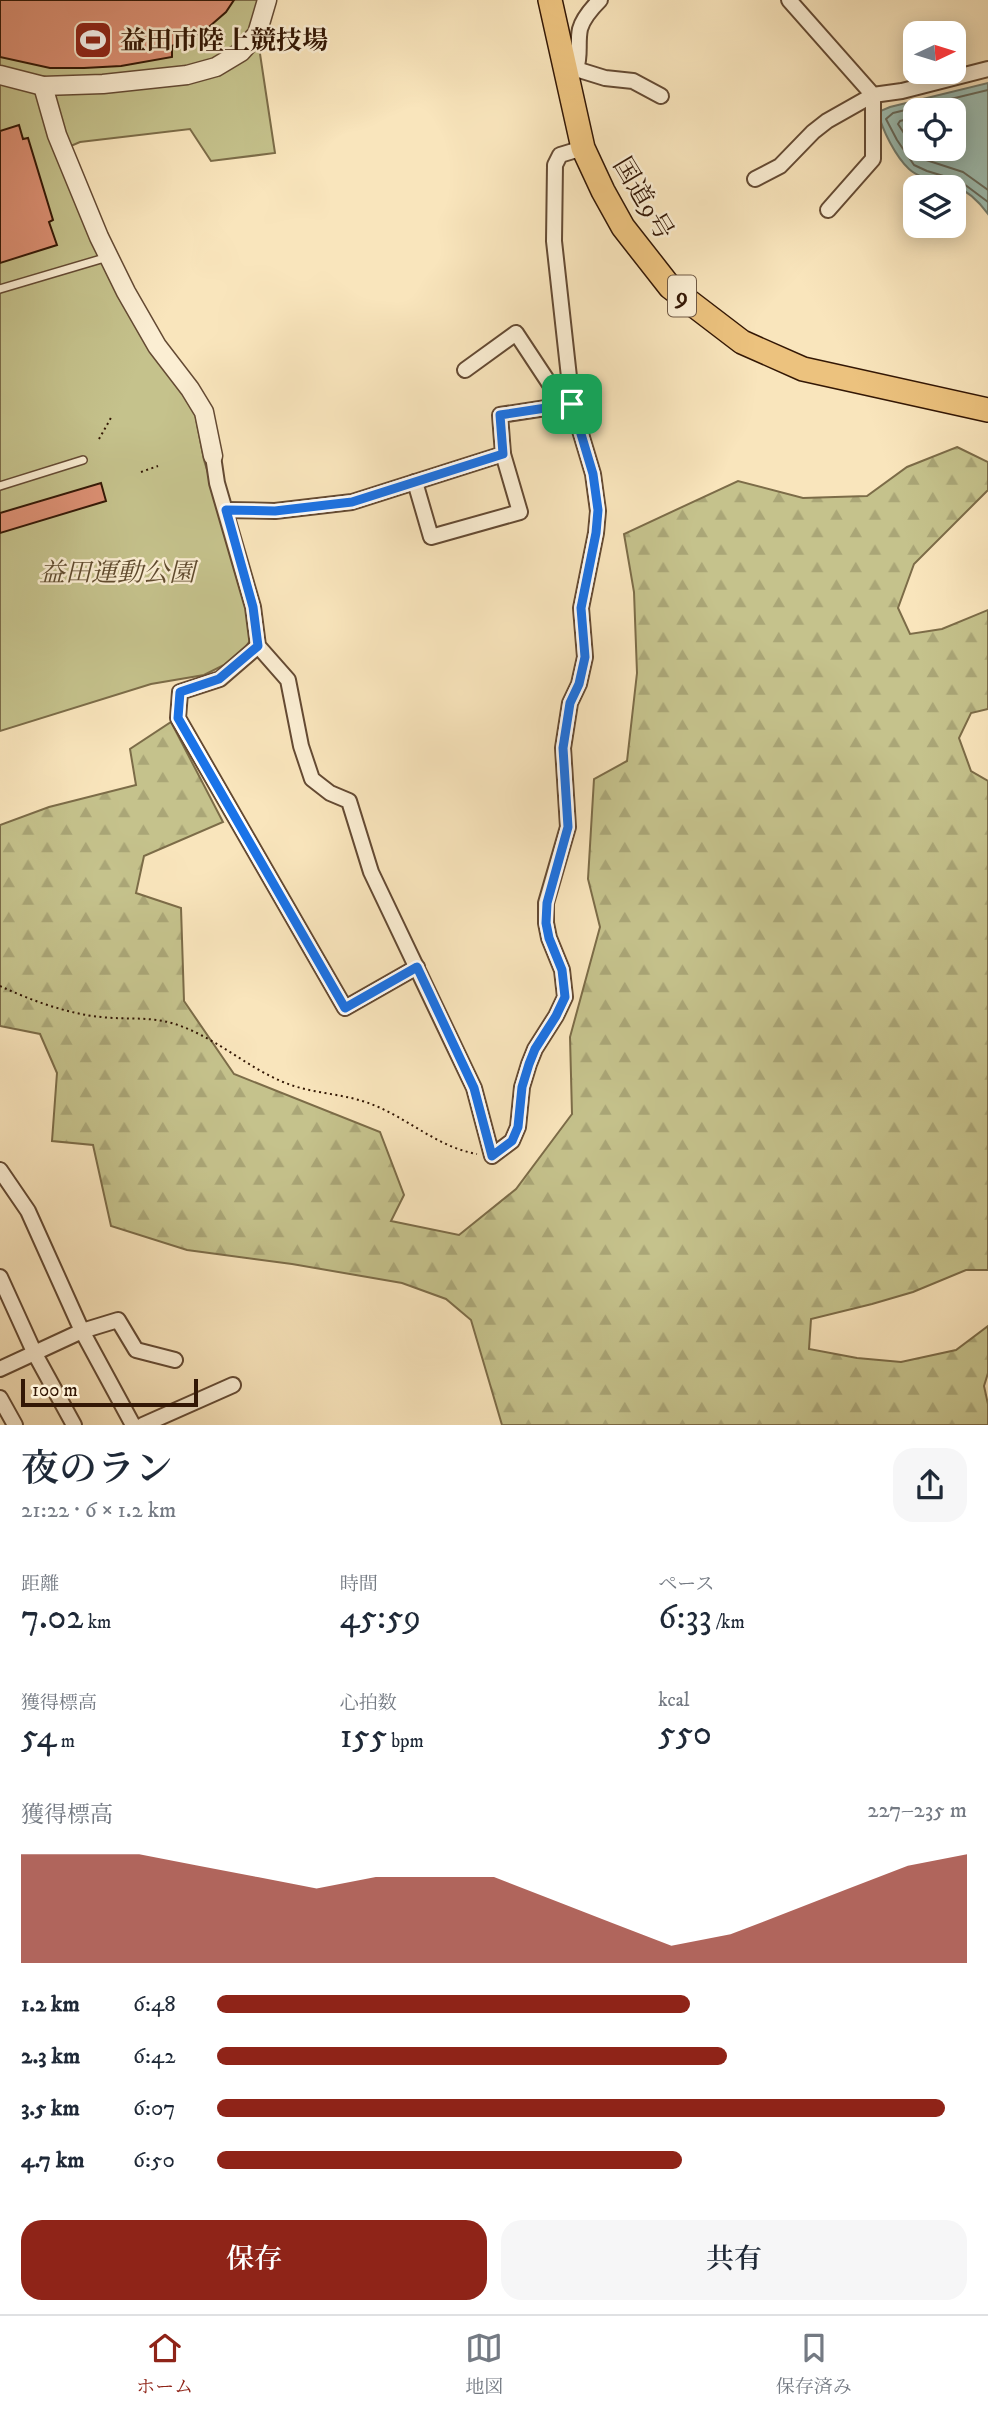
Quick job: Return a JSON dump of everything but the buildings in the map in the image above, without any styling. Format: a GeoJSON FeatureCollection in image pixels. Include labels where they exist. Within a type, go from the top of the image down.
{"type":"FeatureCollection","features":[{"type":"Feature","properties":{"kind":"highway","name":"国道9号"},"geometry":{"type":"LineString","coordinates":[[550,0],[571,71],[583,148],[623,227],[670,287],[742,342],[803,369],[988,411]]}},
{"type":"Feature","properties":{"kind":"street"},"geometry":{"type":"LineString","coordinates":[[0,75],[43,86],[103,84],[187,75],[216,67],[241,52],[257,34],[267,0]]}},
{"type":"Feature","properties":{"kind":"street"},"geometry":{"type":"LineString","coordinates":[[600,0],[580,30],[580,59],[571,71],[633,81],[661,96]]}},
{"type":"Feature","properties":{"kind":"street"},"geometry":{"type":"LineString","coordinates":[[789,0],[873,95],[873,159],[828,210]]}},
{"type":"Feature","properties":{"kind":"street"},"geometry":{"type":"LineString","coordinates":[[755,179],[780,166],[820,126],[873,95],[902,91],[988,69]]}},
{"type":"Feature","properties":{"kind":"street"},"geometry":{"type":"LineString","coordinates":[[43,86],[57,135],[125,292],[157,346],[204,412],[217,483],[253,607],[258,646],[288,680],[301,746],[312,779],[330,793],[349,801],[371,872],[474,1088],[492,1156],[512,1141],[518,1127],[522,1087],[529,1064],[565,997],[562,970],[546,923],[547,903],[568,827],[563,748],[570,703],[579,684],[585,657],[581,608],[598,510],[593,474],[572,404],[554,241],[555,165],[560,155],[583,148]]}},
{"type":"Feature","properties":{"kind":"street"},"geometry":{"type":"LineString","coordinates":[[465,370],[516,333],[550,383],[572,404]]}},
{"type":"Feature","properties":{"kind":"street"},"geometry":{"type":"LineString","coordinates":[[415,482],[431,537],[520,512],[503,454],[500,415],[572,404]]}},
{"type":"Feature","properties":{"kind":"street"},"geometry":{"type":"LineString","coordinates":[[226,510],[275,511],[352,502],[503,454]]}},
{"type":"Feature","properties":{"kind":"street"},"geometry":{"type":"LineString","coordinates":[[258,646],[219,679],[180,692],[178,718],[345,1008],[417,967]]}},
{"type":"Feature","properties":{"kind":"street"},"geometry":{"type":"LineString","coordinates":[[0,1170],[27,1211],[82,1331],[133,1425]]}},
{"type":"Feature","properties":{"kind":"street"},"geometry":{"type":"LineString","coordinates":[[0,1277],[34,1354],[74,1425]]}},
{"type":"Feature","properties":{"kind":"street"},"geometry":{"type":"LineString","coordinates":[[0,1369],[82,1331],[118,1320],[136,1350],[175,1360]]}},
{"type":"Feature","properties":{"kind":"street"},"geometry":{"type":"LineString","coordinates":[[143,1425],[233,1385]]}},
{"type":"Feature","properties":{"kind":"street"},"geometry":{"type":"LineString","coordinates":[[0,1398],[15,1425]]}},
{"type":"Feature","properties":{"kind":"lane"},"geometry":{"type":"LineString","coordinates":[[0,289],[108,257]]}},
{"type":"Feature","properties":{"kind":"lane"},"geometry":{"type":"LineString","coordinates":[[0,486],[83,460]]}},
{"type":"Feature","properties":{"kind":"path"},"geometry":{"type":"LineString","coordinates":[[99,439],[112,416]]}},
{"type":"Feature","properties":{"kind":"path"},"geometry":{"type":"LineString","coordinates":[[141,472],[158,466]]}},
{"type":"Feature","properties":{"kind":"path"},"geometry":{"type":"LineString","coordinates":[[0,985],[30,1000],[100,1017],[153,1018],[176,1024],[198,1032],[283,1082],[372,1104],[436,1139],[469,1152],[492,1156]]}},
{"type":"Feature","properties":{"kind":"green space","name":"益田運動公園"},"geometry":{"type":"Polygon","coordinates":[[[0,0],[267,0],[257,34],[275,153],[211,161],[190,129],[80,142],[59,151],[195,413],[204,460],[250,608],[252,638],[244,649],[224,665],[204,675],[151,684],[0,731],[0,0]]]}},
{"type":"Feature","properties":{"kind":"green space"},"geometry":{"type":"Polygon","coordinates":[[[957,447],[988,462],[988,490],[914,564],[898,608],[910,634],[942,629],[988,610],[988,709],[971,713],[959,738],[971,771],[988,781],[988,1270],[966,1270],[913,1292],[811,1319],[809,1349],[857,1358],[901,1362],[956,1350],[988,1326],[988,1373],[984,1386],[988,1404],[988,1425],[502,1425],[471,1320],[446,1299],[402,1283],[187,1250],[111,1226],[93,1145],[52,1141],[57,1073],[40,1034],[0,1026],[0,825],[49,807],[136,785],[130,749],[171,722],[223,822],[144,856],[136,893],[181,908],[184,1001],[234,1074],[380,1132],[404,1195],[391,1221],[459,1235],[516,1189],[572,1114],[570,1037],[600,927],[588,879],[594,779],[627,761],[637,673],[634,592],[624,534],[738,481],[803,498],[867,496],[907,467],[957,447]]]}},
{"type":"Feature","properties":{"kind":"water"},"geometry":{"type":"Polygon","coordinates":[[[988,83],[988,214],[966,192],[966,175],[918,175],[909,169],[899,158],[890,143],[878,112],[903,104],[903,161],[966,161],[966,98],[927,98],[988,83]]]}},
{"type":"Feature","properties":{"kind":"place","name":"益田市陸上競技場"},"geometry":{"type":"Point","coordinates":[93,40]}},
{"type":"Feature","properties":{"kind":"route"},"geometry":{"type":"LineString","coordinates":[[572,404],[593,474],[598,510],[581,608],[585,657],[579,684],[570,703],[563,748],[568,827],[547,903],[546,923],[562,970],[565,997],[529,1064],[522,1087],[518,1127],[512,1141],[492,1156],[474,1088],[417,967],[345,1008],[178,718],[180,692],[219,679],[258,646],[253,607],[226,510],[275,511],[352,502],[503,454],[500,415],[572,404]]}}]}
